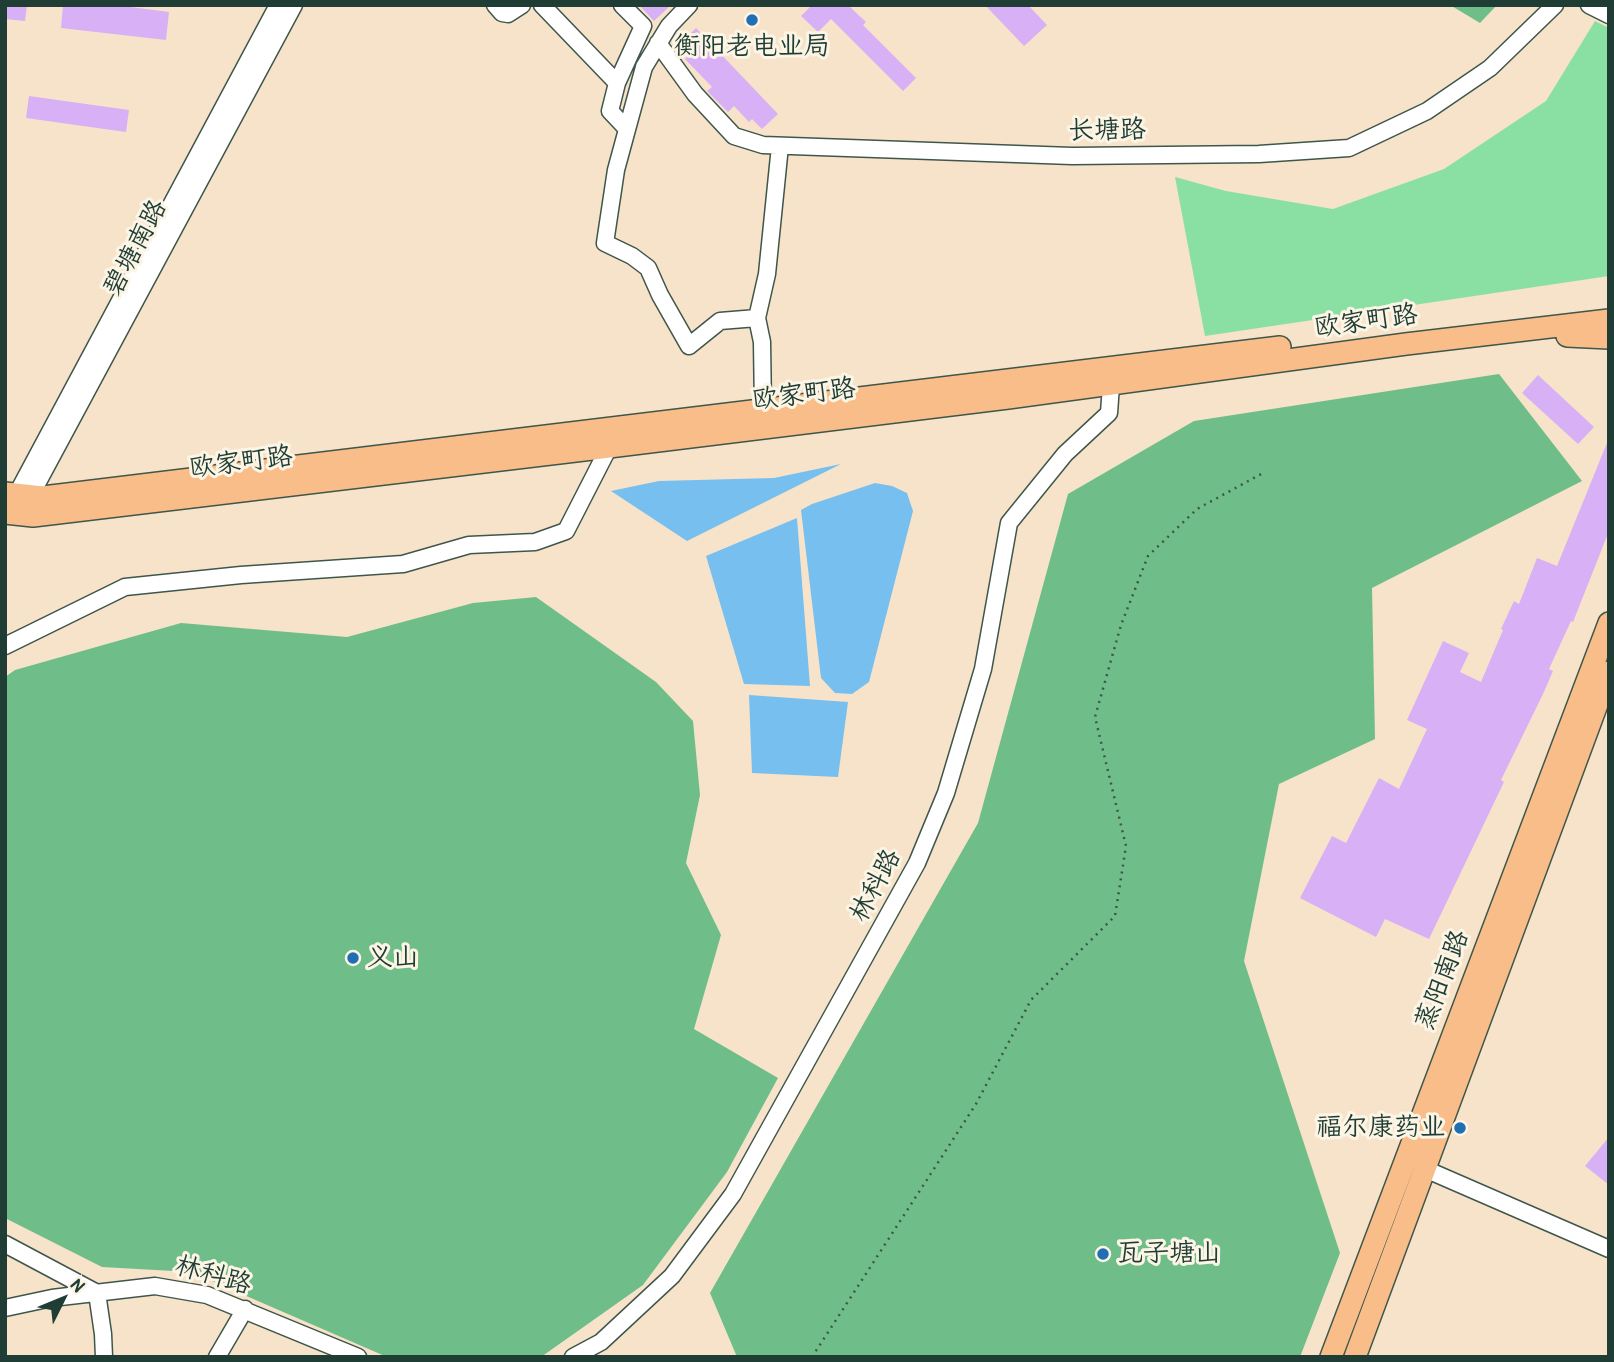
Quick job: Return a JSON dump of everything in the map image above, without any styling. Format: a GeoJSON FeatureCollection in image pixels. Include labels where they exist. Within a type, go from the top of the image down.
{"type":"FeatureCollection","features":[{"type":"Feature","properties":{"kind":"main road","name":"欧家町路"},"geometry":{"type":"LineString","coordinates":[[15,504],[43,497],[1609,308]]}},
{"type":"Feature","properties":{"kind":"main road","name":"欧家町路"},"geometry":{"type":"LineString","coordinates":[[15,504],[609,447],[1609,320]]}},
{"type":"Feature","properties":{"kind":"main road"},"geometry":{"type":"LineString","coordinates":[[1494,334],[1609,338]]}},
{"type":"Feature","properties":{"kind":"main road","name":"蒸阳南路"},"geometry":{"type":"LineString","coordinates":[[1331,1357],[1609,623]]}},
{"type":"Feature","properties":{"kind":"main road","name":"蒸阳南路"},"geometry":{"type":"LineString","coordinates":[[1355,1357],[1609,672]]}},
{"type":"Feature","properties":{"kind":"street","name":"碧塘南路"},"geometry":{"type":"LineString","coordinates":[[15,504],[278,5]]}},
{"type":"Feature","properties":{"kind":"street","name":"碧塘南路"},"geometry":{"type":"LineString","coordinates":[[15,504],[294,5]]}},
{"type":"Feature","properties":{"kind":"street"},"geometry":{"type":"LineString","coordinates":[[495,5],[502,13],[508,14],[522,5]]}},
{"type":"Feature","properties":{"kind":"street"},"geometry":{"type":"LineString","coordinates":[[542,5],[617,83]]}},
{"type":"Feature","properties":{"kind":"street"},"geometry":{"type":"LineString","coordinates":[[622,5],[643,26],[617,83],[610,111],[627,129]]}},
{"type":"Feature","properties":{"kind":"street"},"geometry":{"type":"LineString","coordinates":[[689,5],[669,26],[644,67],[616,170],[605,243],[632,256],[648,268],[689,345],[720,321],[757,318]]}},
{"type":"Feature","properties":{"kind":"street","name":"长塘路"},"geometry":{"type":"LineString","coordinates":[[659,43],[695,94],[734,136],[763,145],[1072,156],[1259,155],[1349,148],[1427,111],[1490,68],[1555,5]]}},
{"type":"Feature","properties":{"kind":"street"},"geometry":{"type":"LineString","coordinates":[[1589,5],[1609,15]]}},
{"type":"Feature","properties":{"kind":"street"},"geometry":{"type":"LineString","coordinates":[[764,410],[762,342],[757,318],[767,274],[780,146]]}},
{"type":"Feature","properties":{"kind":"street","name":"林科路"},"geometry":{"type":"LineString","coordinates":[[573,1357],[601,1342],[672,1276],[733,1194],[917,863],[946,793],[983,669],[1009,523],[1065,454],[1109,413],[1111,385]]}},
{"type":"Feature","properties":{"kind":"street"},"geometry":{"type":"LineString","coordinates":[[5,646],[125,587],[241,575],[403,564],[469,545],[535,542],[566,531],[609,447]]}},
{"type":"Feature","properties":{"kind":"street"},"geometry":{"type":"LineString","coordinates":[[1425,1168],[1609,1249]]}},
{"type":"Feature","properties":{"kind":"street"},"geometry":{"type":"LineString","coordinates":[[5,1244],[97,1293],[104,1357]]}},
{"type":"Feature","properties":{"kind":"street","name":"林科路"},"geometry":{"type":"LineString","coordinates":[[5,1308],[52,1298],[155,1286],[207,1294],[358,1357]]}},
{"type":"Feature","properties":{"kind":"street"},"geometry":{"type":"LineString","coordinates":[[217,1357],[245,1309]]}},
{"type":"Feature","properties":{"kind":"path"},"geometry":{"type":"LineString","coordinates":[[813,1357],[976,1104],[1031,1000],[1115,916],[1126,846],[1095,716],[1121,625],[1147,556],[1198,509],[1263,473]]}},
{"type":"Feature","properties":{"kind":"green space"},"geometry":{"type":"Polygon","coordinates":[[[1450,5],[1497,5],[1480,23],[1450,5]]]}},
{"type":"Feature","properties":{"kind":"green space"},"geometry":{"type":"Polygon","coordinates":[[[1595,21],[1609,28],[1609,276],[1205,336],[1175,177],[1226,191],[1333,209],[1444,169],[1546,101],[1595,21]]]}},
{"type":"Feature","properties":{"kind":"green space"},"geometry":{"type":"Polygon","coordinates":[[[1499,374],[1582,481],[1372,588],[1375,739],[1279,784],[1244,961],[1340,1253],[1300,1357],[737,1357],[710,1293],[978,823],[1068,494],[1194,421],[1499,374]]]}},
{"type":"Feature","properties":{"kind":"green space"},"geometry":{"type":"Polygon","coordinates":[[[536,597],[656,682],[693,721],[700,795],[686,863],[721,935],[694,1029],[778,1078],[727,1172],[643,1285],[541,1357],[387,1357],[191,1272],[102,1267],[5,1218],[5,677],[15,670],[181,623],[347,637],[473,603],[536,597]]]}},
{"type":"Feature","properties":{"kind":"water"},"geometry":{"type":"Polygon","coordinates":[[[841,464],[687,541],[611,491],[659,481],[774,478],[841,464]]]}},
{"type":"Feature","properties":{"kind":"water"},"geometry":{"type":"Polygon","coordinates":[[[875,483],[892,486],[907,493],[913,511],[869,682],[852,694],[835,693],[821,678],[801,510],[875,483]]]}},
{"type":"Feature","properties":{"kind":"water"},"geometry":{"type":"Polygon","coordinates":[[[797,518],[810,686],[744,684],[706,556],[797,518]]]}},
{"type":"Feature","properties":{"kind":"water"},"geometry":{"type":"Polygon","coordinates":[[[749,695],[848,702],[838,777],[752,773],[749,695]]]}},
{"type":"Feature","properties":{"kind":"building"},"geometry":{"type":"Polygon","coordinates":[[[5,5],[27,5],[25,21],[5,19],[5,5]]]}},
{"type":"Feature","properties":{"kind":"building"},"geometry":{"type":"Polygon","coordinates":[[[63,5],[115,5],[169,12],[166,40],[61,28],[63,5]]]}},
{"type":"Feature","properties":{"kind":"building"},"geometry":{"type":"Polygon","coordinates":[[[639,5],[671,5],[654,21],[639,5]]]}},
{"type":"Feature","properties":{"kind":"building"},"geometry":{"type":"Polygon","coordinates":[[[812,5],[848,5],[866,22],[863,25],[916,78],[903,91],[831,19],[818,32],[801,16],[812,5]]]}},
{"type":"Feature","properties":{"kind":"building"},"geometry":{"type":"Polygon","coordinates":[[[985,5],[1028,5],[1047,25],[1024,46],[985,5]]]}},
{"type":"Feature","properties":{"kind":"building"},"geometry":{"type":"Polygon","coordinates":[[[696,28],[778,114],[762,129],[752,119],[749,122],[734,106],[728,112],[707,91],[712,87],[685,59],[687,57],[675,44],[696,28]]]}},
{"type":"Feature","properties":{"kind":"building"},"geometry":{"type":"Polygon","coordinates":[[[29,96],[129,110],[126,132],[26,118],[29,96]]]}},
{"type":"Feature","properties":{"kind":"building"},"geometry":{"type":"Polygon","coordinates":[[[1538,375],[1594,427],[1578,444],[1522,393],[1538,375]]]}},
{"type":"Feature","properties":{"kind":"building"},"geometry":{"type":"Polygon","coordinates":[[[1609,438],[1609,531],[1573,622],[1571,621],[1549,669],[1553,671],[1543,694],[1429,939],[1385,919],[1376,937],[1300,898],[1332,836],[1346,843],[1379,778],[1399,789],[1427,729],[1407,720],[1443,641],[1469,653],[1460,672],[1481,682],[1503,630],[1501,629],[1514,601],[1519,604],[1537,558],[1557,566],[1609,438]]]}},
{"type":"Feature","properties":{"kind":"building"},"geometry":{"type":"Polygon","coordinates":[[[1609,1137],[1609,1185],[1585,1166],[1609,1137]]]}},
{"type":"Feature","properties":{"kind":"place","name":"衡阳老电业局"},"geometry":{"type":"Point","coordinates":[752,20]}},
{"type":"Feature","properties":{"kind":"place","name":"义山"},"geometry":{"type":"Point","coordinates":[353,958]}},
{"type":"Feature","properties":{"kind":"place","name":"福尔康药业"},"geometry":{"type":"Point","coordinates":[1460,1128]}},
{"type":"Feature","properties":{"kind":"place","name":"瓦子塘山"},"geometry":{"type":"Point","coordinates":[1103,1254]}}]}
